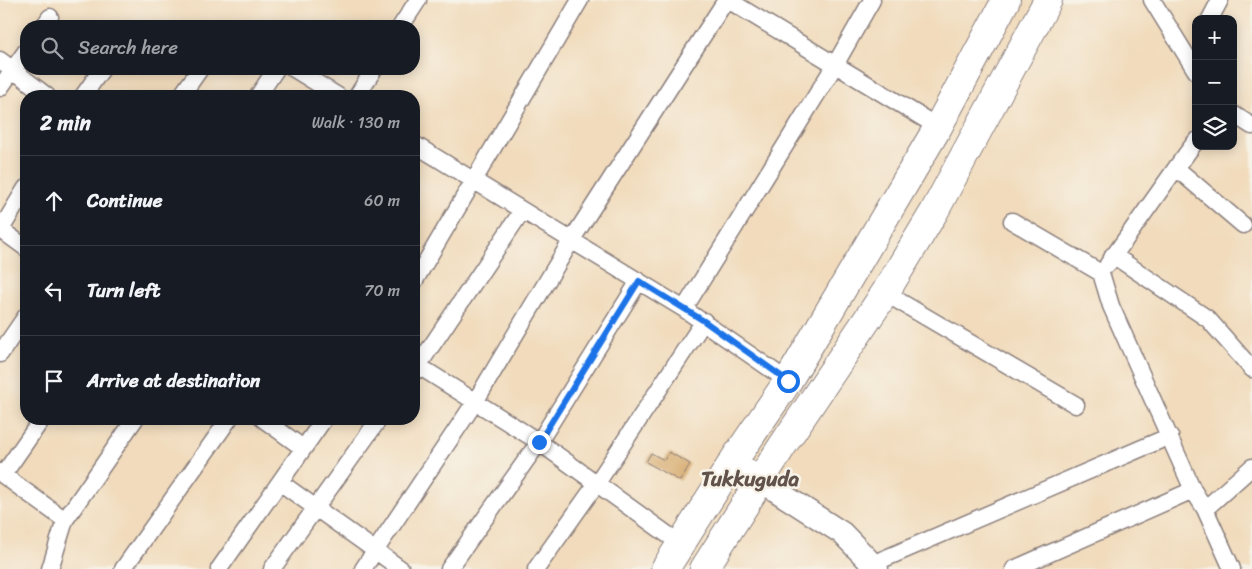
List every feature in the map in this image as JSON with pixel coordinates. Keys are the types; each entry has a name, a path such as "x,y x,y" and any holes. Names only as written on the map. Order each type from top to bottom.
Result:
{"highway":[{"path":"666,569 734,460 788,381 938,127 1006,0"},
{"path":"704,569 781,448 885,293 934,212 1048,0"}],"street":[{"path":"405,20 418,0"},
{"path":"420,272 580,0"},
{"path":"363,569 475,402 571,241 727,0 938,127"},
{"path":"684,309 835,65 872,0"},
{"path":"1152,0 1192,66"},
{"path":"1212,15 1220,0"},
{"path":"0,88 7,65 20,55"},
{"path":"7,65 39,90"},
{"path":"87,90 98,75"},
{"path":"185,90 196,75"},
{"path":"262,90 272,75"},
{"path":"304,75 328,90"},
{"path":"361,90 370,75"},
{"path":"1237,117 1252,126"},
{"path":"1101,273 1192,146"},
{"path":"420,148 704,321 788,381"},
{"path":"1176,168 1242,225"},
{"path":"20,198 0,230 20,244"},
{"path":"420,360 522,210"},
{"path":"1012,221 1101,273 1112,306 1193,490 1205,509 1232,569"},
{"path":"1113,255 1208,320 1252,369"},
{"path":"449,569 539,442 639,281"},
{"path":"885,293 1076,405"},
{"path":"536,569 597,483 704,321"},
{"path":"0,354 20,325"},
{"path":"420,370 539,442 682,545"},
{"path":"38,425 2,473 64,520"},
{"path":"50,569 64,520 131,425"},
{"path":"123,569 225,425"},
{"path":"271,425 303,448"},
{"path":"219,569 281,483 320,425"},
{"path":"272,569 314,507 375,425"},
{"path":"734,460 761,481 842,534 872,567 1170,436"},
{"path":"1205,509 1252,467"},
{"path":"281,483 401,569"},
{"path":"1014,569 1193,490"}],"building":[{"path":"669,452 690,464 680,481 646,462 651,453 664,460"}],"district":[{"name":"Tukkuguda","path":"750,479"}],"route":[{"path":"539,442 639,281 704,321 788,381"}]}
